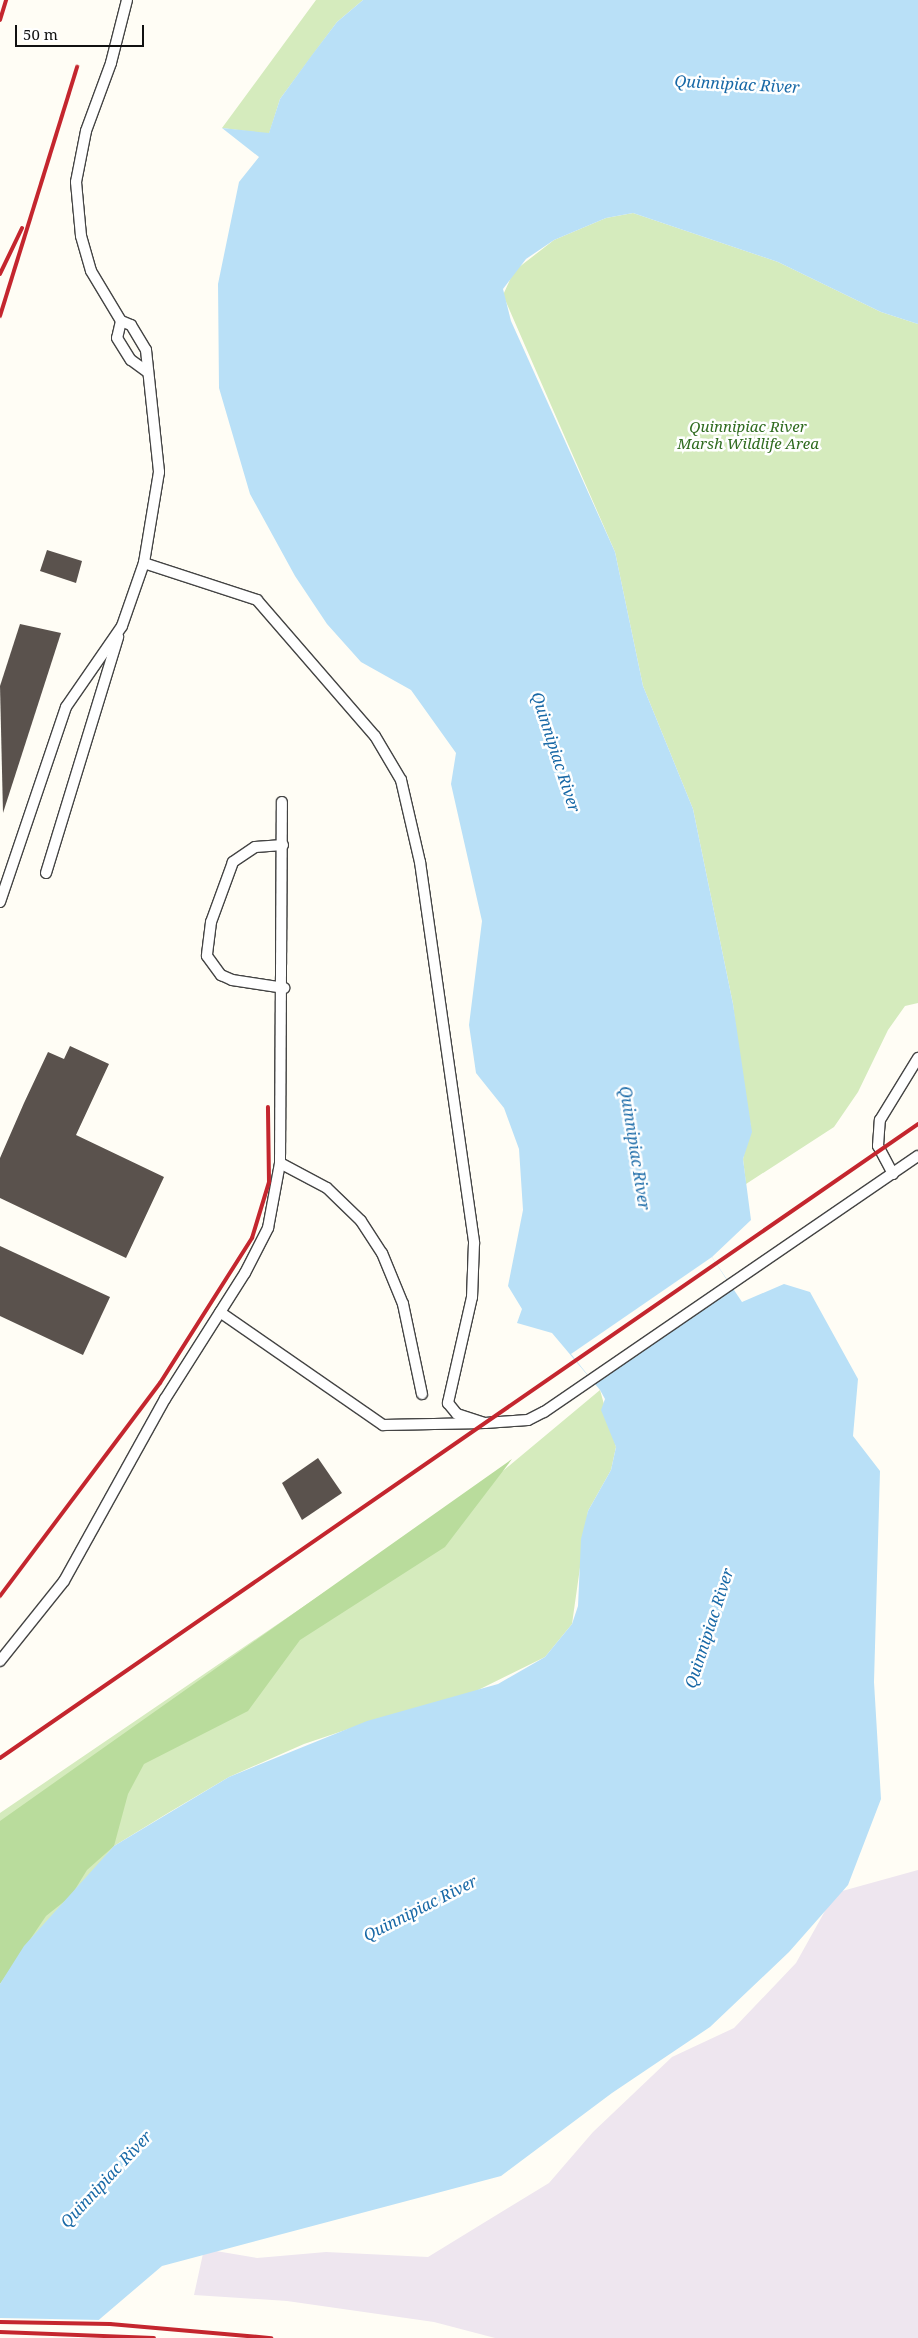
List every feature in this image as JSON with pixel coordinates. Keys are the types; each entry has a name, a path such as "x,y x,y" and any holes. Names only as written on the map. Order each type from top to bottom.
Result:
{"lane":[{"path":"127,0 76,173 87,259 120,321 117,338 131,360 146,371"},
{"path":"46,873 122,626 144,563 159,472 146,371 146,350 131,325 120,321"},
{"path":"144,563 257,600 375,736 401,780 420,862 474,1243 472,1297 448,1403 457,1414 485,1423"},
{"path":"0,902 66,707 122,626"},
{"path":"0,1661 64,1581 165,1399 220,1312 268,1228 280,1163 284,988 282,802"},
{"path":"282,845 255,847 233,862 211,922 207,956 221,975 232,980 284,988"},
{"path":"893,1174 878,1146 880,1120 918,1058"},
{"path":"220,1312 383,1425 485,1423 535,1418 918,1156"},
{"path":"280,1163 327,1188 361,1221 382,1253 401,1296 422,1394"}],"shaded area":[{"path":"918,1870 918,2338 495,2338 434,2322 287,2301 194,2295 204,2249 257,2258 326,2252 428,2257 549,2183 593,2132 672,2057 734,2028 796,1963 835,1893"}],"green space":[{"path":"316,0 363,0 337,22 280,99 269,134 222,128"},
{"name":"Quinnipiac River Marsh Wildlife Area","path":"633,213 778,262 881,312 918,324 918,1003 905,1006 888,1030 858,1092 834,1127 746,1184 743,1159 751,1126 744,1103 733,1004 693,809 643,686 615,552 503,295 514,271 554,240 606,218"},
{"path":"600,1390 616,1447 611,1470 588,1511 572,1624 545,1657 466,1696 387,1716 304,1744 229,1777 168,1813 114,1846 0,1984 0,1813 504,1470"},
{"path":"512,1459 445,1547 300,1640 248,1711 144,1764 128,1794 114,1846 87,1870 71,1896 46,1916 0,1984 0,1821"}],"water":[{"name":"Quinnipiac River","path":"363,0 918,0 918,324 881,312 778,262 633,213 606,218 554,240 526,259 503,289 511,321 615,552 643,686 693,809 733,1004 752,1132 743,1159 751,1220 712,1257 742,1302 784,1284 810,1292 858,1379 853,1436 880,1471 874,1682 881,1799 848,1885 789,1952 710,2027 612,2093 501,2176 162,2266 94,2324 0,2338 0,1984 24,1946 114,1846 229,1777 367,1721 498,1684 545,1657 572,1624 578,1606 581,1539 588,1511 611,1470 616,1447 601,1410 605,1399 600,1390 552,1333 517,1323 522,1309 508,1286 523,1210 519,1149 504,1108 476,1073 469,1025 482,921 451,784 456,753 411,690 361,662 327,624 295,576 250,494 219,388 218,284 239,182 259,157 222,128 269,133 280,99 337,22"}],"pier":[{"path":"712,1257 732,1288 595,1384 571,1354"},
{"path":"0,2318 102,2320 96,2325 95,2338 0,2338"}],"building":[{"path":"47,550 82,561 76,583 40,571"},
{"path":"20,624 61,633 3,813 0,686"},
{"path":"70,1046 109,1064 76,1135 164,1177 126,1258 0,1198 0,1158 24,1103 48,1052 64,1059"},
{"path":"0,1246 110,1297 83,1355 0,1316"},
{"path":"318,1458 342,1493 302,1520 282,1483"}],"railway":[{"path":"0,20 6,0"},
{"path":"0,316 77,67"},
{"path":"0,274 22,228"},
{"path":"0,1596 160,1383 252,1238 269,1182 268,1107"},
{"path":"0,1758 918,1124"},
{"path":"0,2322 110,2324 271,2338"},
{"path":"0,2332 154,2338"}]}
